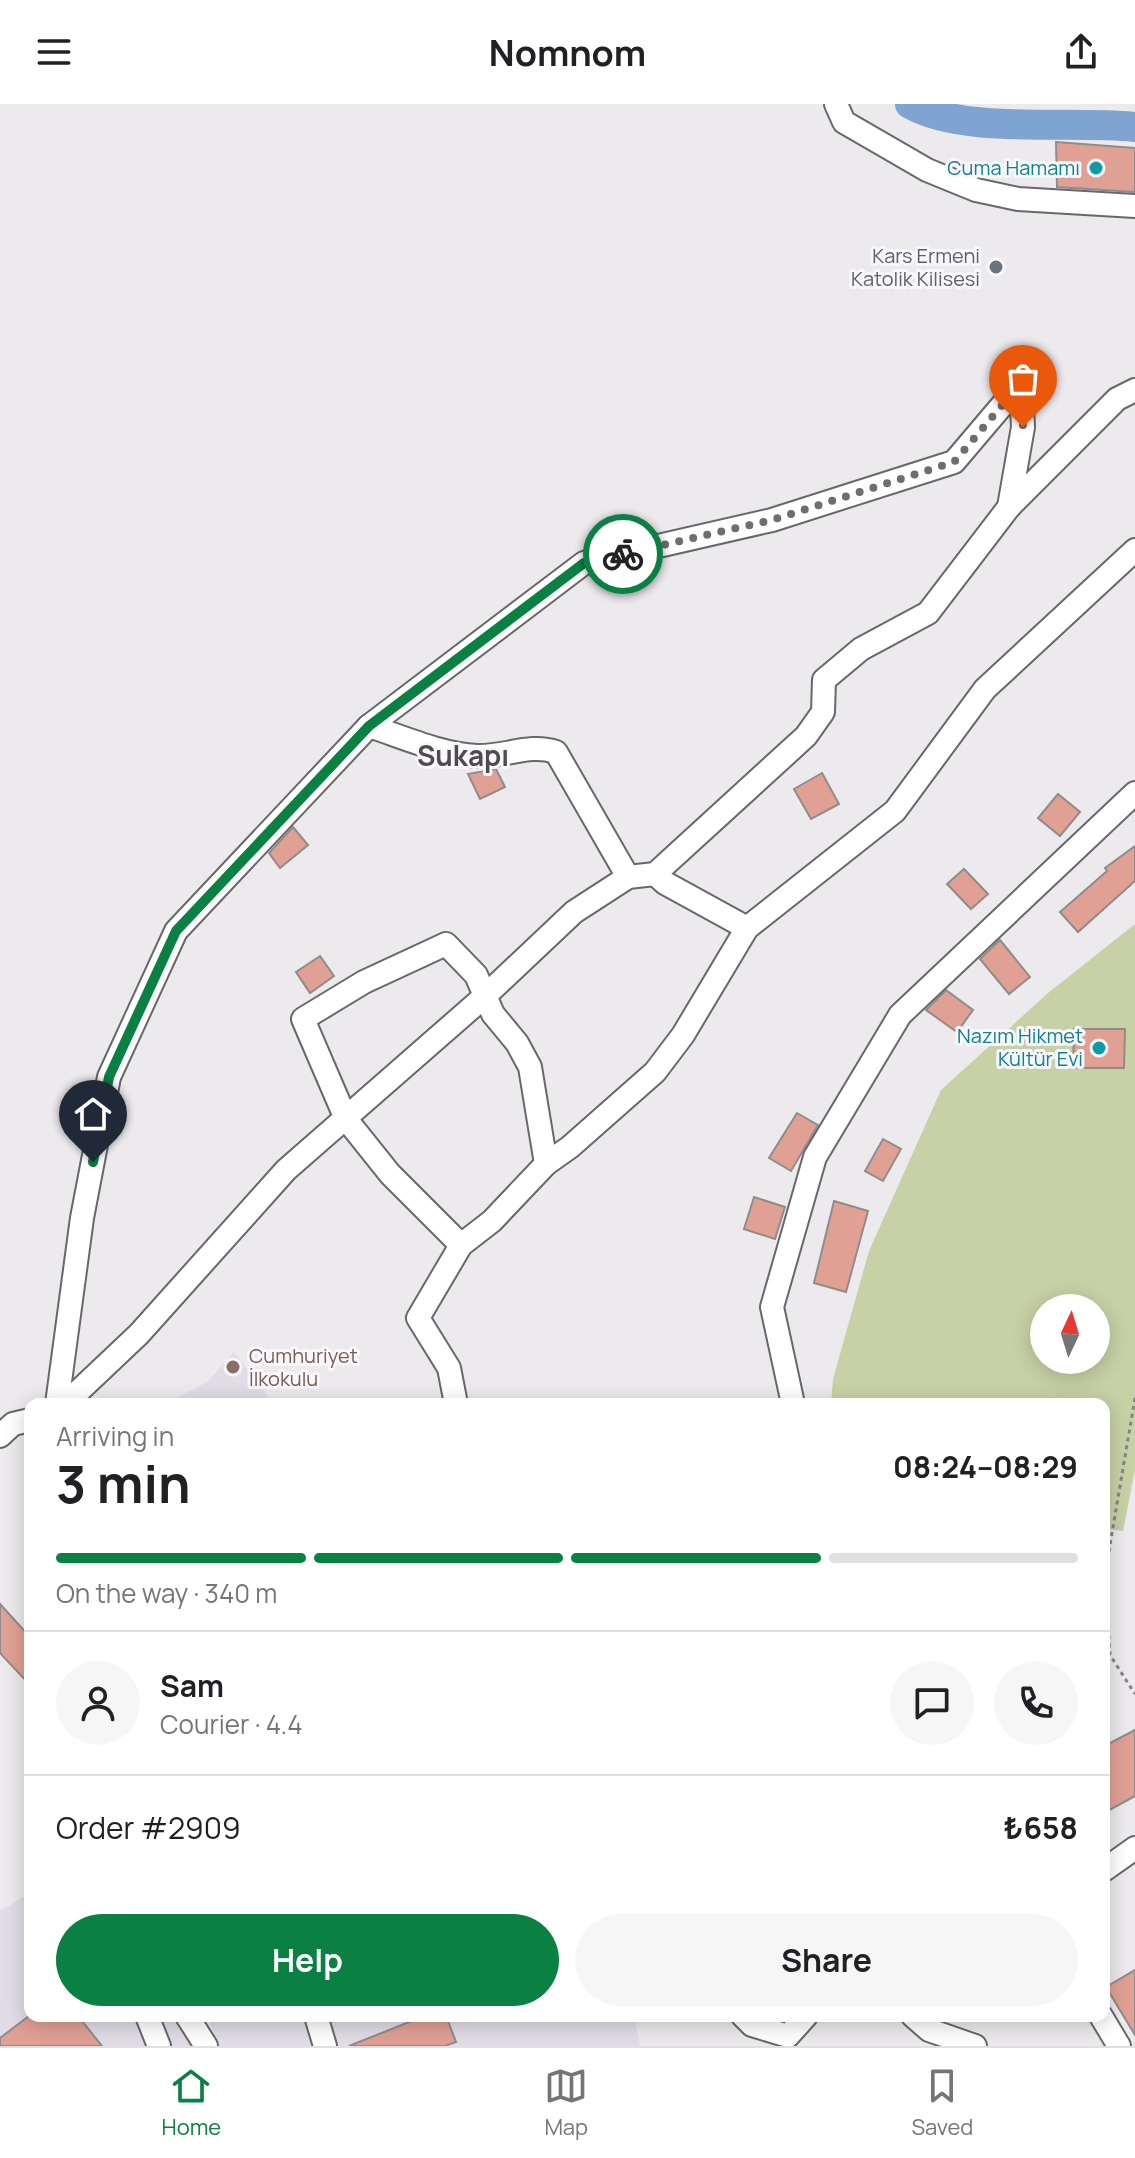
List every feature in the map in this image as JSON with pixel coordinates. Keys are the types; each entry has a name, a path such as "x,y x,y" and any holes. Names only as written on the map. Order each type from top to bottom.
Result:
{"street":[{"path":"836,104 844,122 927,170 976,190 1018,199 1135,206"},
{"path":"58,1398 82,1218 109,1077 176,931 369,726 584,563 772,520 954,462 1021,383 1023,427 1009,507"},
{"path":"71,1398 139,1334 286,1170 485,996 574,912 628,877 655,874 806,736 823,712 824,680 861,649 928,613 1009,507 1117,399 1135,390"},
{"path":"455,1398 449,1368 418,1318 461,1245 492,1221 546,1164 570,1147 655,1072 683,1035 747,928 895,811 985,689 1135,550"},
{"path":"369,726 454,754 481,756 541,747 556,752 628,877"},
{"path":"792,1398 772,1307 815,1157 900,1015 1135,793"},
{"path":"655,874 665,883 747,928"},
{"path":"461,1245 390,1174 346,1119 303,1019 364,982 446,944 476,975 493,1014 517,1043 530,1067 546,1164"},
{"path":"0,1436 13,1424 24,1421"},
{"path":"1110,1866 1135,1848"},
{"path":"149,2022 159,2046"},
{"path":"191,2022 206,2046"},
{"path":"318,2022 325,2046"},
{"path":"749,2022 790,2041 802,2022"},
{"path":"920,2022 929,2030 975,2046"},
{"path":"1105,2022 1119,2046"}],"path":[{"path":"1110,1545 1135,1398"},
{"path":"1110,1655 1135,1694"}],"shaded area":[{"name":"Cumhuriyet İlkokulu","path":"234,1352 269,1398 176,1398 207,1382"},
{"path":"24,1897 24,2022 185,2022 196,2046 0,2046 0,1911"},
{"path":"210,2022 635,2022 640,2046 218,2046"}],"green space":[{"path":"1135,924 1135,1470 1123,1531 1110,1530 1110,1398 831,1398 833,1379 869,1251 941,1090 1048,993"}],"building":[{"name":"Cuma Hamamı","path":"1056,142 1135,148 1135,192 1057,187"},
{"path":"496,769 505,787 480,799 468,774"},
{"path":"822,773 839,804 811,819 794,789"},
{"path":"1058,794 1080,812 1060,836 1038,818"},
{"path":"293,827 308,845 280,868 269,853"},
{"path":"1135,846 1135,881 1078,932 1060,912 1107,871 1105,868"},
{"path":"964,869 988,894 971,909 947,884"},
{"path":"1000,940 1030,977 1009,994 980,959"},
{"path":"320,956 334,976 310,993 296,972"},
{"path":"946,990 973,1010 957,1032 926,1010"},
{"name":"Nazım Hikmet Kültür Evi","path":"1074,1029 1125,1029 1124,1068 1073,1068"},
{"path":"797,1113 818,1125 791,1171 769,1158"},
{"path":"883,1139 901,1149 883,1181 865,1171"},
{"path":"754,1197 785,1207 775,1239 744,1229"},
{"path":"834,1201 868,1211 846,1292 814,1283"},
{"path":"0,1604 24,1630 24,1679 0,1653"},
{"path":"1135,1730 1135,1796 1110,1810 1110,1743"},
{"path":"1135,1970 1135,2035 1110,1994 1110,1985"},
{"path":"24,2020 83,2022 102,2046 0,2046 0,2038"},
{"path":"409,2022 448,2022 456,2042 445,2046 349,2046"}],"waterway":[{"path":"910,104 933,114 988,123 1135,127"}],"way so far":[{"path":"623,554 772,520 954,462 1021,383 1023,427"}],"place":[{"name":"Cuma Hamamı","path":"1096,168"},
{"name":"Kars Ermeni Katolik Kilisesi","path":"996,267"},
{"name":"Nazım Hikmet Kültür Evi","path":"1099,1048"},
{"name":"Cumhuriyet İlkokulu","path":"233,1367"}],"district":[{"name":"Sukapı","path":"463,756"}],"route":[{"path":"93,1162 109,1077 176,931 369,726 584,563 623,554"}]}
